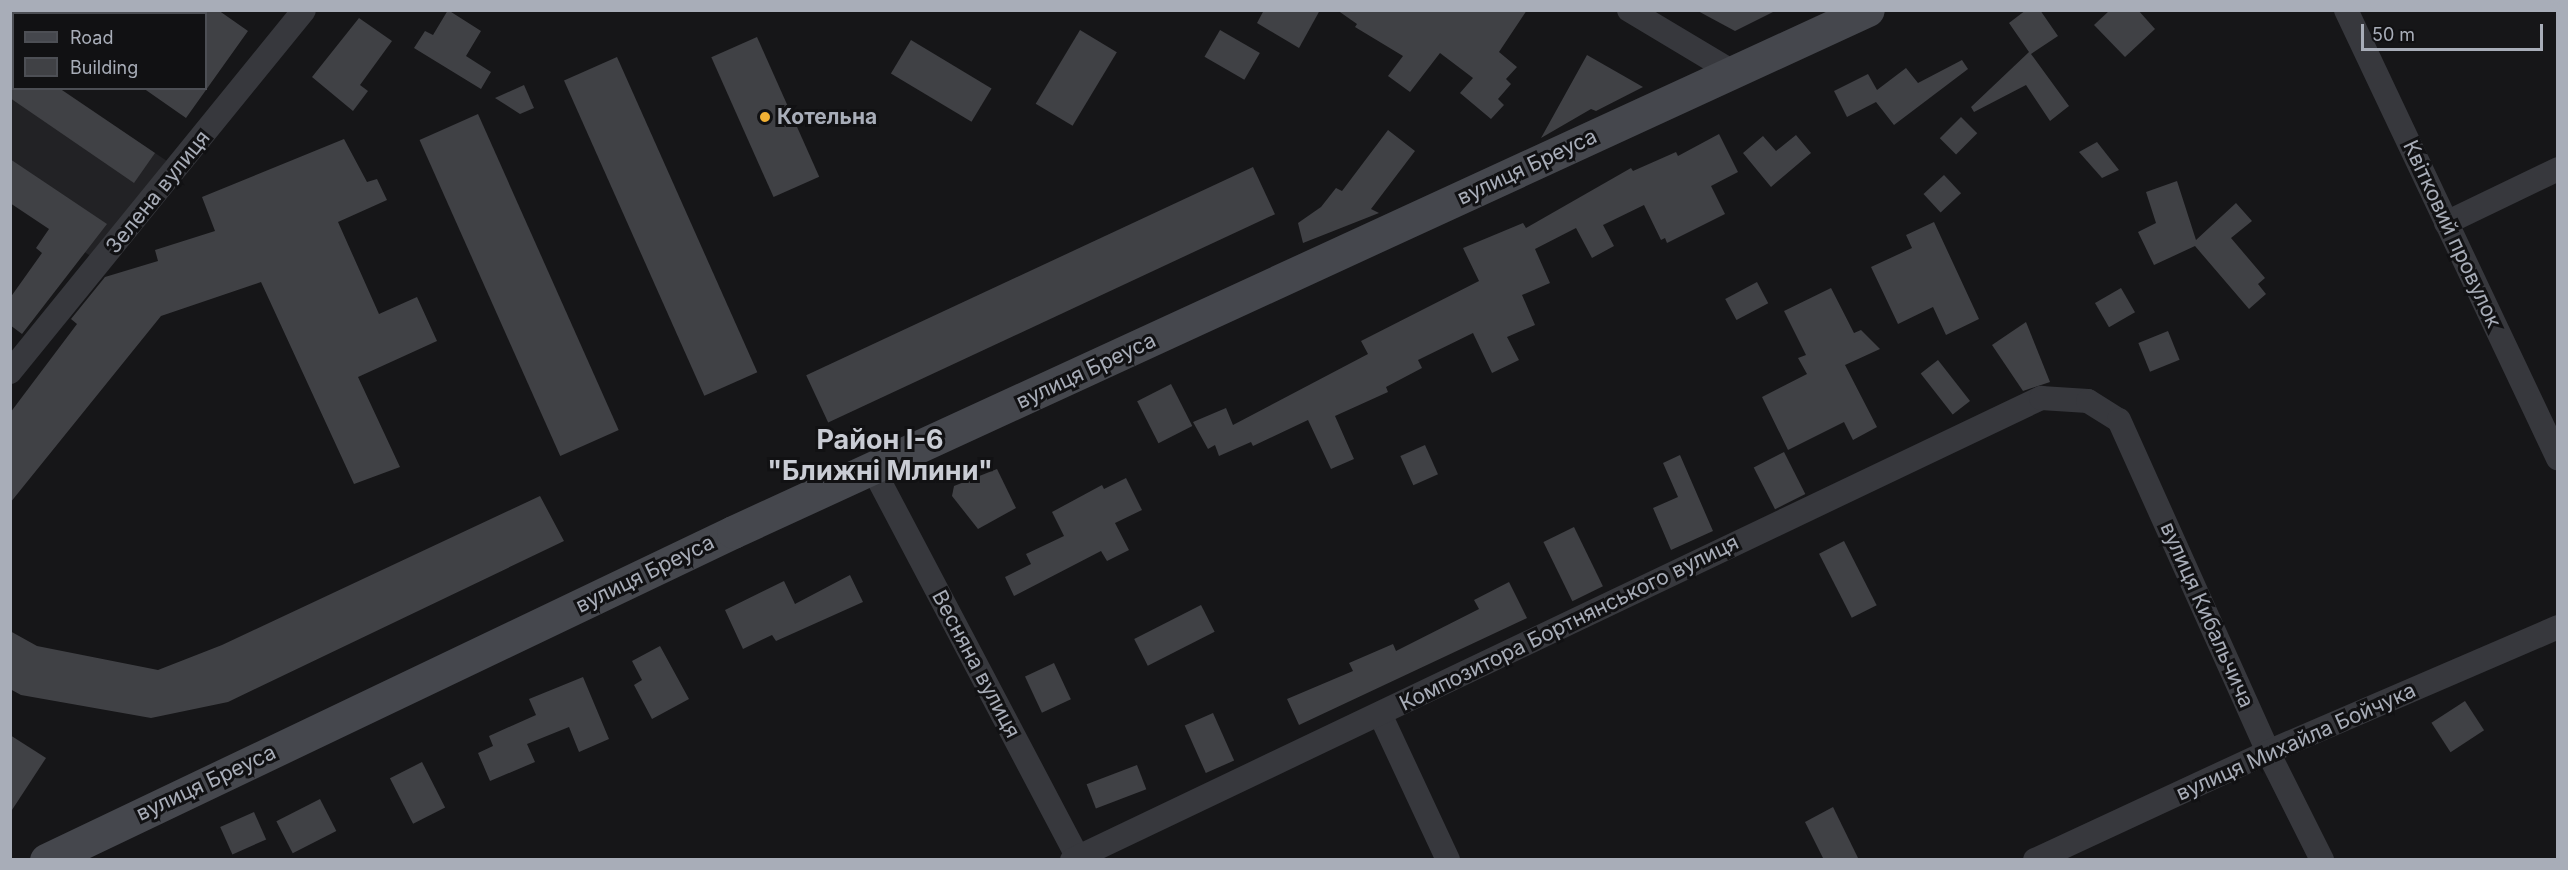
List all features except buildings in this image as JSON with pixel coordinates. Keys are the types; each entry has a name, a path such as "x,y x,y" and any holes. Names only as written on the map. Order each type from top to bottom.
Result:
{"street":[{"name":"Зелена вулиця","path":"10,372 304,10"},
{"path":"1629,10 1731,71"},
{"name":"вулиця Бреуса","path":"46,860 734,532 873,470 1731,71 1868,10"},
{"name":"Квітковий провулок","path":"2346,10 2558,458"},
{"path":"2446,223 2558,169"},
{"name":"Композитора Бортнянського вулиця","path":"1076,858 2012,410 2041,398 2068,398"},
{"name":"вулиця Кибальчича","path":"2068,398 2088,401 2119,420 2268,752 2322,860"},
{"name":"Весняна вулиця","path":"873,470 1076,858"},
{"name":"вулиця Михайла Бойчука","path":"2036,860 2268,752 2558,627"},
{"path":"1380,714 1448,860"}],"shaded area":[{"path":"10,56 12,90 60,90 170,163 95,259 11,203"}],"place":[{"name":"Котельна","path":"765,117"}],"district":[{"name":"Район І-6 \"Ближні Млини\"","path":"880,454"}]}
